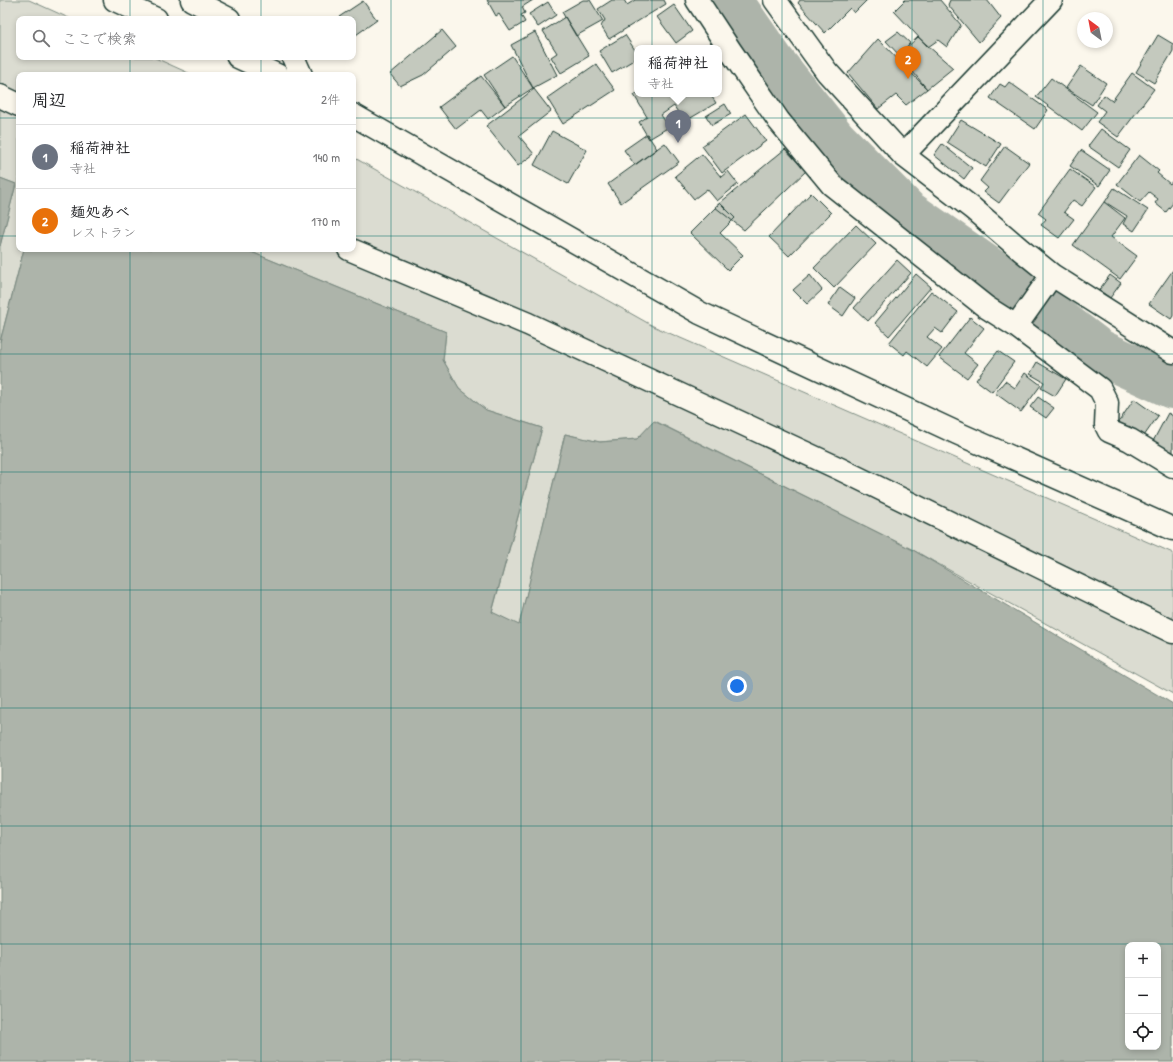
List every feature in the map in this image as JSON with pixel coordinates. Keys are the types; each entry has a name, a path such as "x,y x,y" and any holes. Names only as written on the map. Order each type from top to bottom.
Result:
{"street":[{"path":"115,0 150,16"},
{"path":"192,0 223,16"},
{"path":"697,0 779,121 832,185 980,302 1016,326 1100,389 1106,403 1106,425 1109,431 1130,440 1173,466"},
{"path":"776,0 827,72 903,155 972,208 1052,275 1173,352"},
{"path":"903,155 1051,0"},
{"path":"244,60 270,72"},
{"path":"294,60 300,72"},
{"path":"0,96 16,104"},
{"path":"356,117 700,313 958,433 1173,529"},
{"path":"356,252 528,324 833,465 1173,632"},
{"path":"1016,326 1052,275"}],"shaded area":[{"path":"0,0 29,0 64,16 16,16 16,60 160,60 186,72 16,72 16,184 0,178"},
{"path":"356,159 653,326 1173,553 1173,694 913,550 655,421 637,439 599,442 565,434 519,626 492,613 542,428 486,410 459,388 443,360 446,332 251,252 356,252"},
{"path":"0,178 16,184 0,246"},
{"path":"16,184 16,252 23,252 0,342 0,246"},
{"path":"23,252 251,252 446,332 443,360 459,388 486,410 542,428 492,612 519,625 565,434 600,442 637,439 654,421 913,550 1173,704 1173,1062 0,1062 0,342"}],"building":[{"path":"487,0 533,0 522,7 525,13 521,15 525,22 510,31 499,14 496,16"},
{"path":"583,0 590,0 603,21 576,36 562,12"},
{"path":"612,0 624,0 627,5 635,0 664,0 666,4 609,39 601,26 605,20 598,9"},
{"path":"800,0 867,0 854,13 850,8 825,33 798,3"},
{"path":"905,0 940,0 961,25 947,47 938,40 928,47 894,11"},
{"path":"950,0 987,0 1001,18 979,42 948,5"},
{"path":"363,1 377,20 356,35 356,16 340,16"},
{"path":"548,2 556,15 538,27 529,14"},
{"path":"674,5 692,31 676,43 657,17"},
{"path":"565,17 589,56 561,73 551,57 557,53 543,31"},
{"path":"442,30 456,47 423,75 400,86 390,74"},
{"path":"535,32 557,75 533,88 511,45"},
{"path":"898,32 910,43 899,55 886,41"},
{"path":"625,35 634,48 634,60 612,73 599,51"},
{"path":"1158,35 1173,44 1173,51 1154,83 1136,72"},
{"path":"918,37 953,68 927,89 899,55"},
{"path":"878,39 927,89 906,105 896,95 878,109 848,73"},
{"path":"512,56 533,88 505,106 484,75"},
{"path":"596,64 615,90 563,124 547,98"},
{"path":"1081,66 1106,83 1092,105 1066,88"},
{"path":"1132,73 1154,89 1118,137 1097,122 1105,111 1097,105 1104,95 1112,101"},
{"path":"481,76 505,106 488,119 481,110 456,129 439,107"},
{"path":"1051,78 1097,112 1082,131 1036,97"},
{"path":"1009,82 1048,110 1035,129 990,98 1000,84 1005,87"},
{"path":"534,89 551,111 519,136 534,154 518,166 486,126"},
{"path":"635,97 712,97 716,103 684,122 674,106 661,115 669,127 649,139 639,122 647,117"},
{"path":"725,104 731,114 712,125 706,116"},
{"path":"746,114 766,141 722,173 702,146"},
{"path":"961,120 1001,144 986,167 947,142"},
{"path":"1101,129 1130,150 1118,167 1088,146"},
{"path":"552,131 587,150 568,184 534,165"},
{"path":"647,134 657,149 635,165 624,150"},
{"path":"665,143 679,162 621,203 608,184"},
{"path":"942,144 972,168 964,179 934,155"},
{"path":"1005,146 1029,163 999,203 984,192 988,188 980,181"},
{"path":"785,149 806,171 744,230 715,207"},
{"path":"1081,150 1110,170 1099,186 1070,166"},
{"path":"702,154 721,177 728,171 738,184 717,201 707,189 694,199 675,176"},
{"path":"1139,155 1159,171 1157,173 1170,184 1173,180 1173,203 1166,212 1155,203 1158,199 1149,192 1140,202 1117,184"},
{"path":"1070,169 1096,187 1082,206 1073,200 1064,212 1074,219 1059,238 1041,225 1046,219 1038,213"},
{"path":"1114,188 1148,210 1134,231 1123,224 1127,216 1105,202"},
{"path":"811,193 831,213 789,256 769,237"},
{"path":"1104,202 1125,218 1111,237 1137,256 1120,279 1073,245"},
{"path":"720,203 735,218 720,233 743,255 728,270 690,233"},
{"path":"856,225 876,244 834,288 814,268"},
{"path":"897,260 911,273 868,321 854,308"},
{"path":"1173,270 1173,316 1171,319 1149,304"},
{"path":"916,274 931,287 889,336 875,323"},
{"path":"810,275 822,290 807,304 793,290"},
{"path":"1110,275 1121,283 1110,298 1099,290"},
{"path":"840,287 855,298 843,316 828,305"},
{"path":"931,291 958,312 942,333 935,328 927,337 942,349 927,367 907,351 904,355 889,343"},
{"path":"970,317 984,328 964,353 978,364 967,378 939,357"},
{"path":"998,351 1014,362 992,392 976,380"},
{"path":"1037,362 1066,379 1055,396 1041,388 1044,382 1030,374"},
{"path":"1025,373 1041,385 1021,412 995,393 1005,381 1015,388"},
{"path":"1038,397 1054,408 1046,418 1030,407"},
{"path":"1134,399 1158,416 1144,436 1129,426 1127,429 1118,423"},
{"path":"1168,413 1173,416 1173,459 1150,447"}],"waterway":[{"path":"729,0 772,62 834,140 906,212 1022,293 1099,352 1173,386"}],"place":[{"name":"麺処あべ","path":"908,79"},
{"name":"稲荷神社","path":"678,143"}]}
